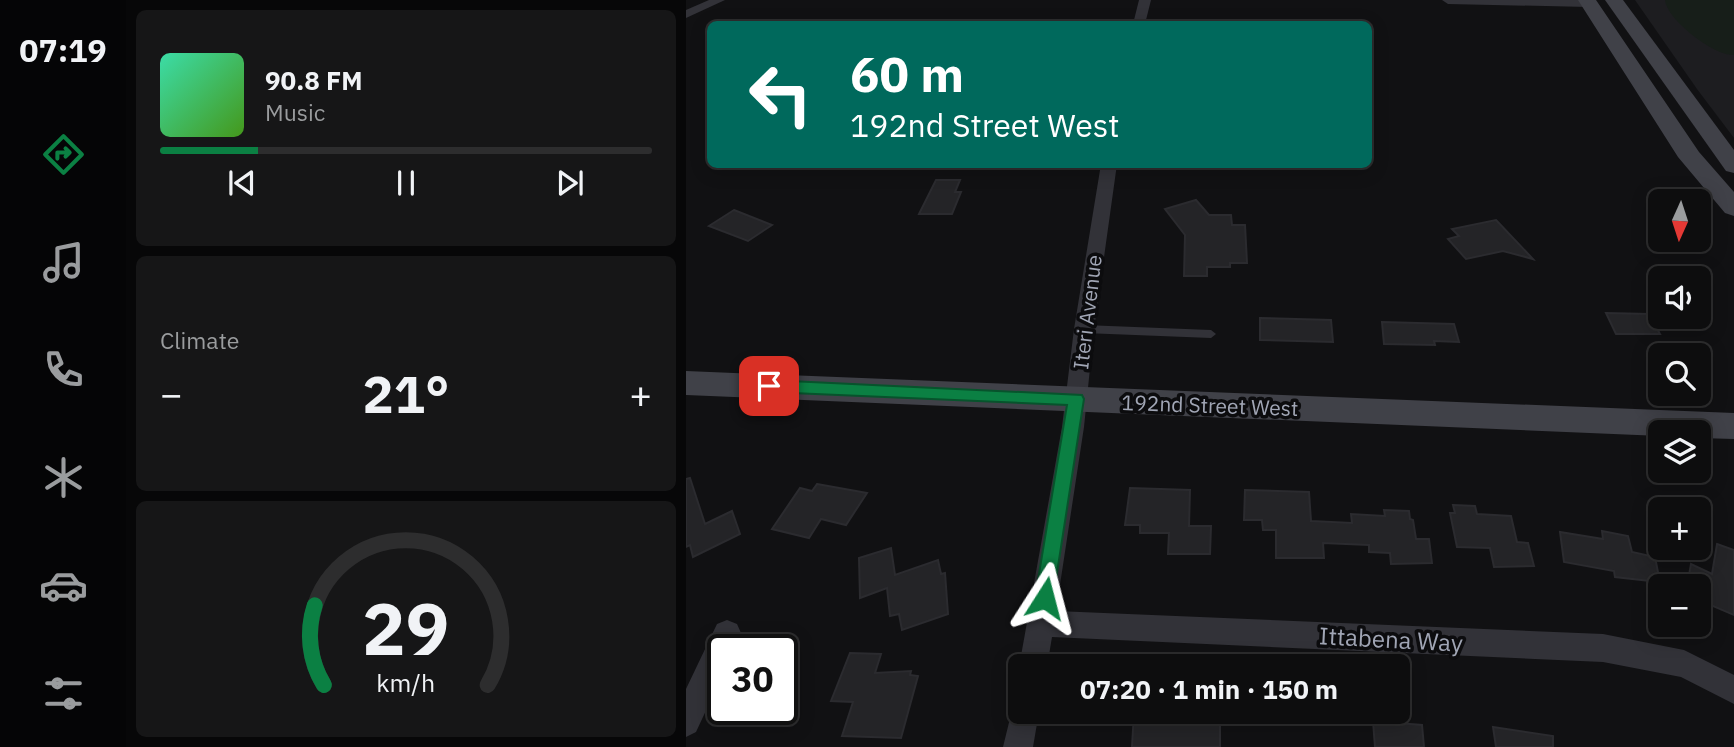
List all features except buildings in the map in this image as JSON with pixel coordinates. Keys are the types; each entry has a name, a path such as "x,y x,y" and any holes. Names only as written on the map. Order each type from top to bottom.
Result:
{"main road":[{"path":"1614,0 1734,166"},
{"path":"1588,1 1690,157 1734,208"},
{"name":"192nd Street West","path":"686,383 1734,426"}],"street":[{"path":"686,14 719,0"},
{"path":"1140,21 1145,0"},
{"path":"1448,0 1588,1"},
{"name":"Iteri Avenue","path":"1035,654 1109,168"},
{"name":"Ittabena Way","path":"1041,623 1603,648 1684,664 1734,690"},
{"path":"686,722 707,677"},
{"path":"1018,747 1022,724"}],"lane":[{"path":"1084,329 1211,334"}],"shaded area":[{"path":"1635,0 1734,0 1734,138 1697,89"},
{"path":"1665,0 1734,0 1734,55 1715,50 1693,35 1674,17"}],"route":[{"path":"769,386 1076,399 1045,598"}]}
